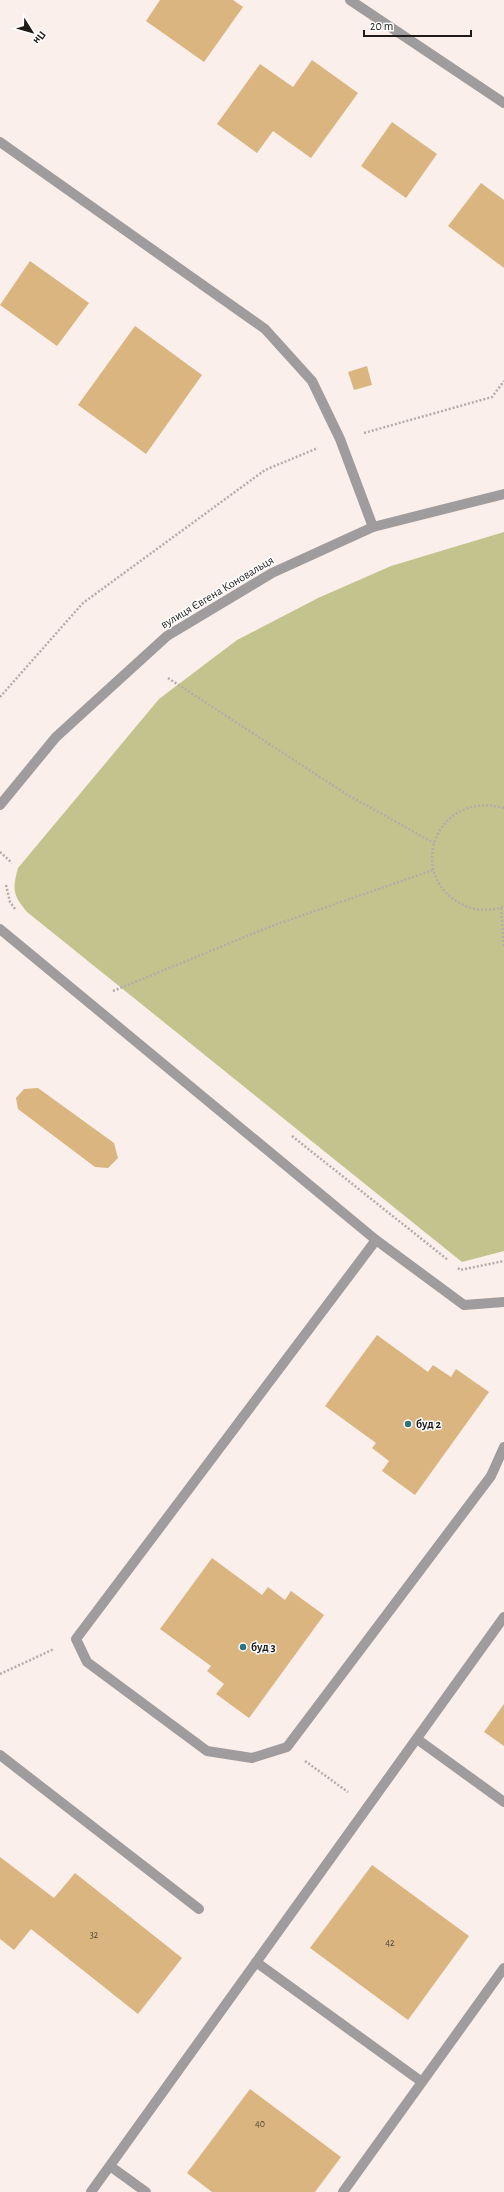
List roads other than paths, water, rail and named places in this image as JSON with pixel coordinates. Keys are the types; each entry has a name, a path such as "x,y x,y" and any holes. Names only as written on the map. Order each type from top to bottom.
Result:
{"street":[{"path":"350,0 504,103"},
{"path":"0,142 265,329 312,381 340,439 373,527"},
{"name":"вулиця Євгена Коновальця","path":"0,805 56,737 167,636 272,573 373,527 504,494"},
{"path":"0,929 376,1240 464,1305 504,1302"},
{"path":"376,1240 76,1639 87,1662 207,1751 252,1758 287,1747 491,1476 504,1447"},
{"path":"91,2192 504,1617"},
{"path":"417,1739 504,1802"},
{"path":"0,1755 199,1909"},
{"path":"256,1962 422,2082"},
{"path":"343,2192 504,1968"},
{"path":"110,2166 146,2192"}],"place":[{"name":"буд 2","path":"408,1424"},
{"name":"буд 3","path":"243,1647"}]}
